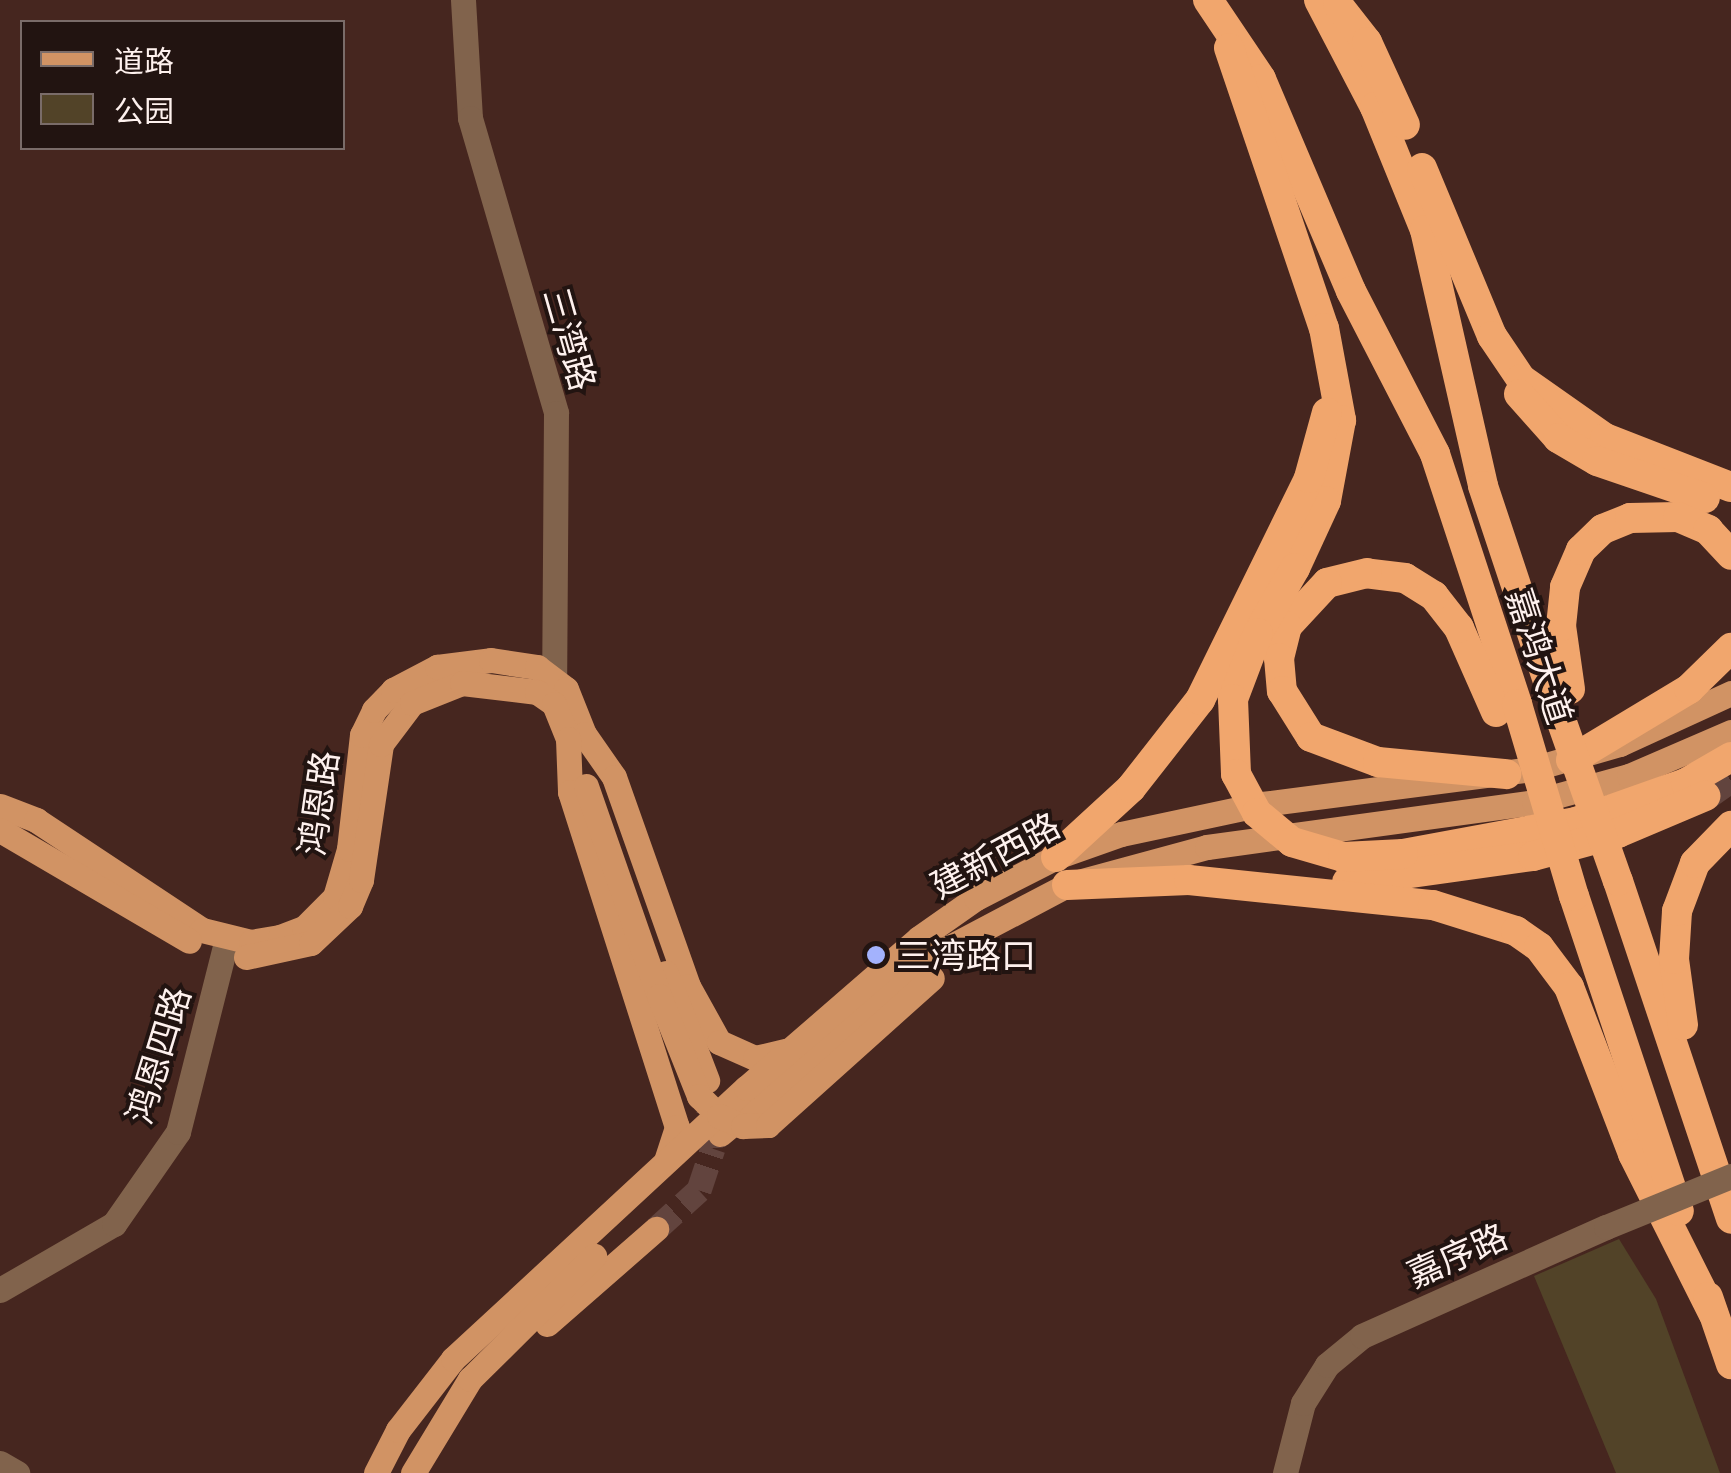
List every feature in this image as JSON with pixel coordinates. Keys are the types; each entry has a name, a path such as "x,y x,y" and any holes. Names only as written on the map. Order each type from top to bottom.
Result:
{"highway":[{"name":"嘉鸿大道","path":"1319,0 1375,107 1424,230 1483,486 1561,692 1618,882 1731,1219"},
{"path":"1334,0 1367,42 1520,397 1558,438 1607,465 1731,508"},
{"name":"嘉鸿大道","path":"1214,8 1261,79 1352,292 1435,454 1506,708 1550,819 1731,1364"},
{"path":"1214,8 1334,369 1339,456 1295,568 1258,633 1232,699 1236,774 1258,813 1292,842 1342,857 1403,854 1576,822 1652,796 1731,757"},
{"path":"1492,336 1521,379 1565,414 1630,449 1731,487"},
{"path":"1056,856 1131,788 1200,700 1309,478 1324,433 1334,369"},
{"path":"1561,692 1565,587 1582,550 1603,529 1630,518 1678,517 1708,530 1731,554"},
{"path":"1506,708 1459,628 1434,596 1405,578 1367,574 1327,584 1288,626 1280,658 1282,691 1311,737 1378,762 1506,774"},
{"path":"1571,760 1689,689 1731,648"},
{"path":"1067,886 1189,880 1365,882 1490,865 1618,833 1705,796"},
{"path":"1706,1141 1676,989 1674,933 1695,864 1731,826"},
{"path":"1189,880 1464,910 1539,947 1581,1010 1633,1154 1713,1313"}],"main road":[{"name":"鸿恩路","path":"0,806 36,820 226,947 251,942 304,928 335,897 349,849 362,735 393,690 464,661 517,663 554,675"},
{"path":"554,675 707,1080"},
{"name":"鸿恩路","path":"0,830 198,946 282,954 311,943 350,906 362,880 381,744 412,703 437,689 493,682 537,692 554,704"},
{"name":"建新西路","path":"376,1473 398,1430 454,1360 665,1164 918,938 976,898 1056,856 1215,812 1506,774 1571,760 1664,726 1731,694"},
{"path":"554,704 576,737 614,777 688,986 719,1042 755,1058 792,1050"},
{"name":"建新西路","path":"414,1473 470,1379 699,1152 912,973 1012,911 1067,886 1207,846 1534,802 1629,776 1731,732"},
{"path":"576,737 586,786 699,1096 719,1116 743,1126 768,1125 1012,911"},
{"path":"576,737 570,792 677,1126 665,1164"},
{"path":"470,1379 528,1340 656,1229"}],"street":[{"name":"三湾路","path":"463,0 470,118 556,413 554,704"},
{"name":"鸿恩四路","path":"0,1290 114,1224 178,1132 226,947"},
{"name":"嘉序路","path":"1284,1473 1303,1403 1327,1365 1362,1336 1731,1176"},
{"path":"0,1463 18,1473"}],"green space":[{"path":"1619,1239 1656,1299 1720,1473 1616,1473 1534,1276"}],"tunnel":[{"path":"1705,796 1731,778"},
{"path":"656,1229 699,1190 713,1148 709,1110"}],"place":[{"name":"三湾路口","path":"876,955"}]}
